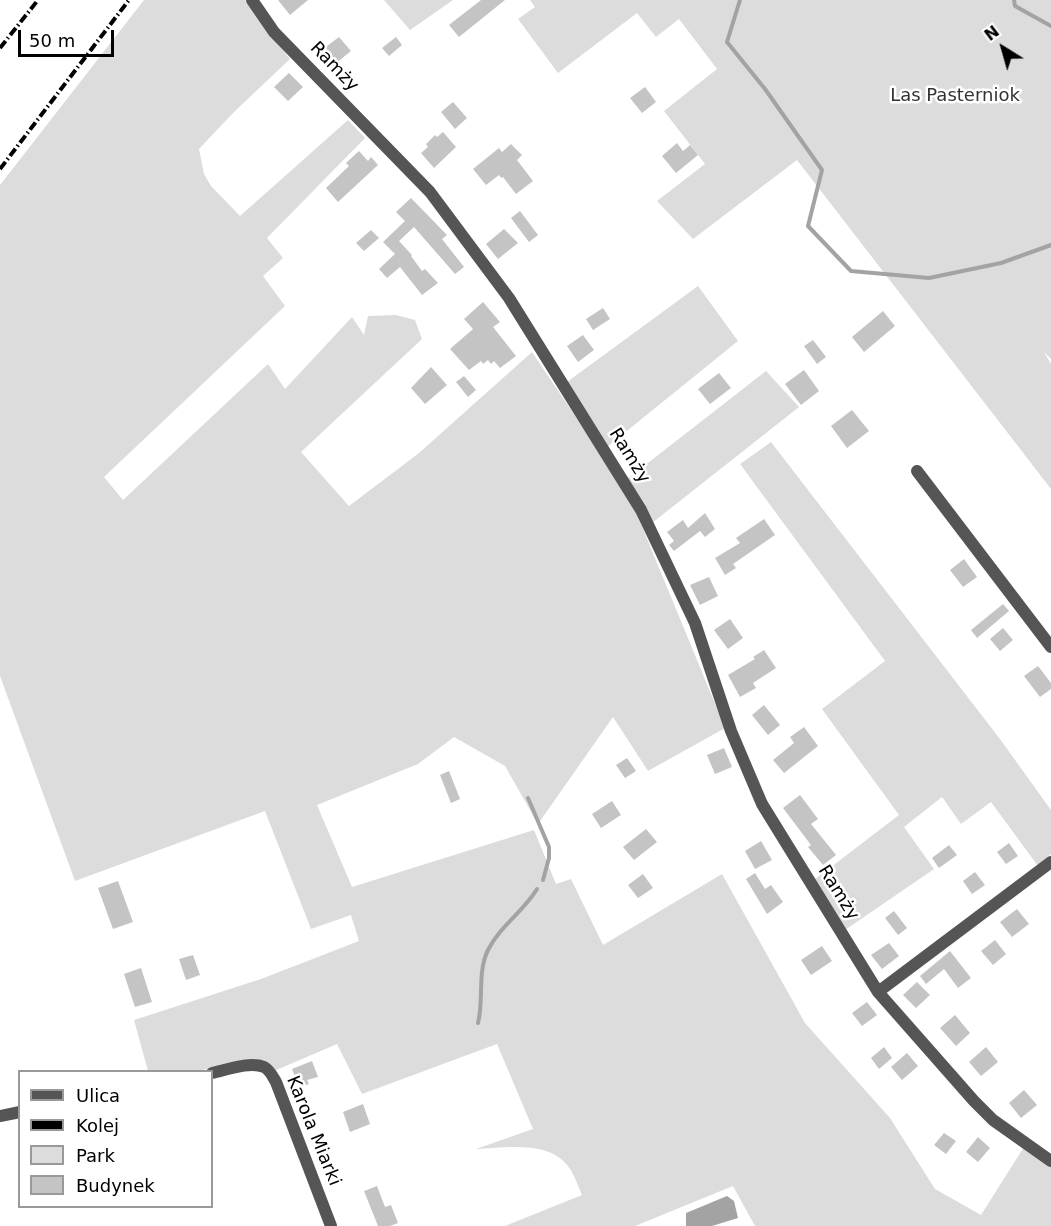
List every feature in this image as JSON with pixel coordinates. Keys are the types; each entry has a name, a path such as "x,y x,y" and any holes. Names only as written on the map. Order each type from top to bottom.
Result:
{"street":[{"name":"Ramży","path":"252,0 274,32 430,192 514,307 641,510 695,623 731,731 762,804 878,992 993,1120 1051,1161"},
{"path":"917,471 1051,647"},
{"path":"878,992 1051,862"},
{"name":"Karola Miarki","path":"213,1073 251,1066 263,1067 270,1072 276,1082 331,1226"},
{"path":"0,1116 18,1112"}],"green space":[{"path":"144,0 245,0 290,59 199,149 204,174 211,186 240,216 348,120 365,138 267,238 283,258 263,276 285,306 104,477 123,500 268,364 285,389 352,317 364,335 368,316 396,315 415,320 422,339 301,452 349,506 419,453 532,352 596,447 636,512 725,728 648,771 613,717 538,824 505,766 454,737 418,764 317,805 352,887 534,830 556,884 571,879 603,945 722,874 805,1023 890,1118 935,1189 981,1215 1024,1147 1051,1167 1051,1226 755,1226 733,1186 635,1226 505,1226 582,1195 567,1165 548,1152 524,1147 476,1149 533,1129 497,1044 362,1094 337,1044 274,1071 234,1065 202,1070 148,1070 134,1020 261,979 359,941 351,915 311,929 265,811 75,881 0,676 0,185"},
{"path":"384,0 453,0 410,30"},
{"name":"Las Pasterniok","path":"530,0 1051,0 1051,359 1044,352 1051,364 1051,489 797,160 693,239 657,201 705,164 664,111 717,69 679,19 656,37 637,13 558,73 518,19 535,7"},
{"path":"698,286 738,341 607,447 567,382"},
{"path":"766,371 799,407 652,523 626,480"},
{"path":"771,442 1000,739 1051,810 1051,854 1038,866 991,802 961,824 942,797 904,827 934,869 845,930 814,880 899,815 822,709 885,661 740,464"}],"shaded area":[{"path":"727,1196 734,1201 738,1218 712,1226 686,1226 686,1213"}],"building":[{"path":"278,0 308,0 290,15"},
{"path":"481,0 505,0 459,37 449,25"},
{"path":"339,37 351,51 335,64 323,49"},
{"path":"396,37 402,45 389,56 382,48"},
{"path":"289,73 303,87 288,101 274,87"},
{"path":"645,87 656,102 642,113 630,98"},
{"path":"453,102 467,118 455,129 441,112"},
{"path":"443,132 456,147 434,168 421,153 428,147 426,144 435,135 437,137"},
{"path":"677,143 683,151 690,145 698,155 676,173 662,156"},
{"path":"511,144 522,155 517,160 533,181 516,194 503,177 499,175 486,185 473,169 499,148 502,152"},
{"path":"359,151 368,161 371,157 378,165 338,202 326,188 349,166 346,163"},
{"path":"411,198 447,235 442,239 464,267 455,274 414,227 399,241 422,271 425,269 438,283 422,295 400,267 387,278 379,269 395,254 383,242 405,221 396,212"},
{"path":"520,211 538,235 529,242 511,218"},
{"path":"504,229 518,243 498,259 486,244"},
{"path":"371,230 379,238 364,251 356,243"},
{"path":"483,302 500,322 493,327 516,356 500,368 494,361 491,364 488,360 483,364 481,361 469,370 450,349 473,329 464,319"},
{"path":"603,308 610,319 593,330 586,319"},
{"path":"883,311 895,326 864,352 852,337"},
{"path":"583,335 594,350 578,362 567,346"},
{"path":"813,340 826,357 817,364 804,346"},
{"path":"431,367 447,385 425,404 411,388"},
{"path":"804,370 819,391 801,405 785,384"},
{"path":"719,373 731,388 710,404 698,389"},
{"path":"464,376 476,390 468,397 456,382"},
{"path":"852,410 869,431 847,448 831,426"},
{"path":"705,513 715,529 705,537 700,531 674,551 669,545 674,541 667,532 683,520 688,528"},
{"path":"764,519 775,535 733,564 736,568 725,575 715,558 740,543 736,538"},
{"path":"964,559 977,577 963,587 950,570"},
{"path":"709,577 718,596 700,605 690,585"},
{"path":"1003,604 1009,611 977,638 971,630"},
{"path":"730,619 743,638 728,649 714,630"},
{"path":"1003,628 1013,640 1000,651 990,639"},
{"path":"764,650 776,668 753,683 756,688 740,697 728,675 755,659 753,657"},
{"path":"1038,666 1051,683 1051,689 1040,697 1024,676"},
{"path":"764,705 780,725 768,735 752,715"},
{"path":"804,727 818,746 784,773 773,760 794,743 790,737"},
{"path":"724,748 732,767 715,774 707,755"},
{"path":"627,758 636,771 625,778 616,765"},
{"path":"449,771 460,799 451,803 440,775"},
{"path":"800,795 818,819 811,824 836,855 823,865 808,847 811,845 783,808"},
{"path":"612,801 621,815 601,828 592,814"},
{"path":"646,829 657,842 634,860 623,847"},
{"path":"761,841 772,860 755,869 745,851"},
{"path":"1009,843 1018,856 1006,864 997,852"},
{"path":"949,845 957,855 939,868 932,858"},
{"path":"975,872 985,885 972,894 963,881"},
{"path":"755,873 765,889 771,885 783,902 767,914 746,879"},
{"path":"643,874 653,888 638,898 628,885"},
{"path":"118,881 133,922 113,929 98,888"},
{"path":"1017,909 1029,924 1012,937 1000,922"},
{"path":"894,911 907,928 898,935 885,918"},
{"path":"995,940 1006,954 993,965 981,951"},
{"path":"889,943 899,956 882,969 871,955"},
{"path":"822,946 832,961 811,975 801,960"},
{"path":"950,951 971,978 958,988 944,969 926,984 920,976"},
{"path":"193,955 200,975 186,980 179,959"},
{"path":"141,968 152,1002 135,1007 124,974"},
{"path":"917,982 930,995 916,1008 903,995"},
{"path":"867,1002 877,1015 862,1026 852,1013"},
{"path":"955,1015 970,1033 956,1046 940,1028"},
{"path":"884,1047 892,1058 879,1069 871,1058"},
{"path":"986,1047 998,1062 981,1076 969,1062"},
{"path":"907,1053 918,1066 902,1080 891,1067"},
{"path":"312,1061 318,1077 307,1080 309,1084 299,1087 292,1069"},
{"path":"1024,1090 1037,1105 1021,1118 1009,1103"},
{"path":"363,1104 370,1124 350,1132 343,1112"},
{"path":"944,1133 956,1141 946,1154 934,1145"},
{"path":"978,1137 990,1148 978,1162 966,1152"},
{"path":"377,1186 385,1207 391,1205 398,1223 378,1226 364,1191"}],"waterway":[{"path":"740,0 727,42 765,89 822,170 808,226 851,271 929,278 1001,263 1051,245"},
{"path":"1014,0 1015,6 1051,26"},
{"path":"528,798 549,847 549,858 543,880"},
{"path":"478,1023 483,967 488,950 499,933 537,889"}],"railway":[{"path":"0,48 38,0"},
{"path":"0,169 129,0"}]}
